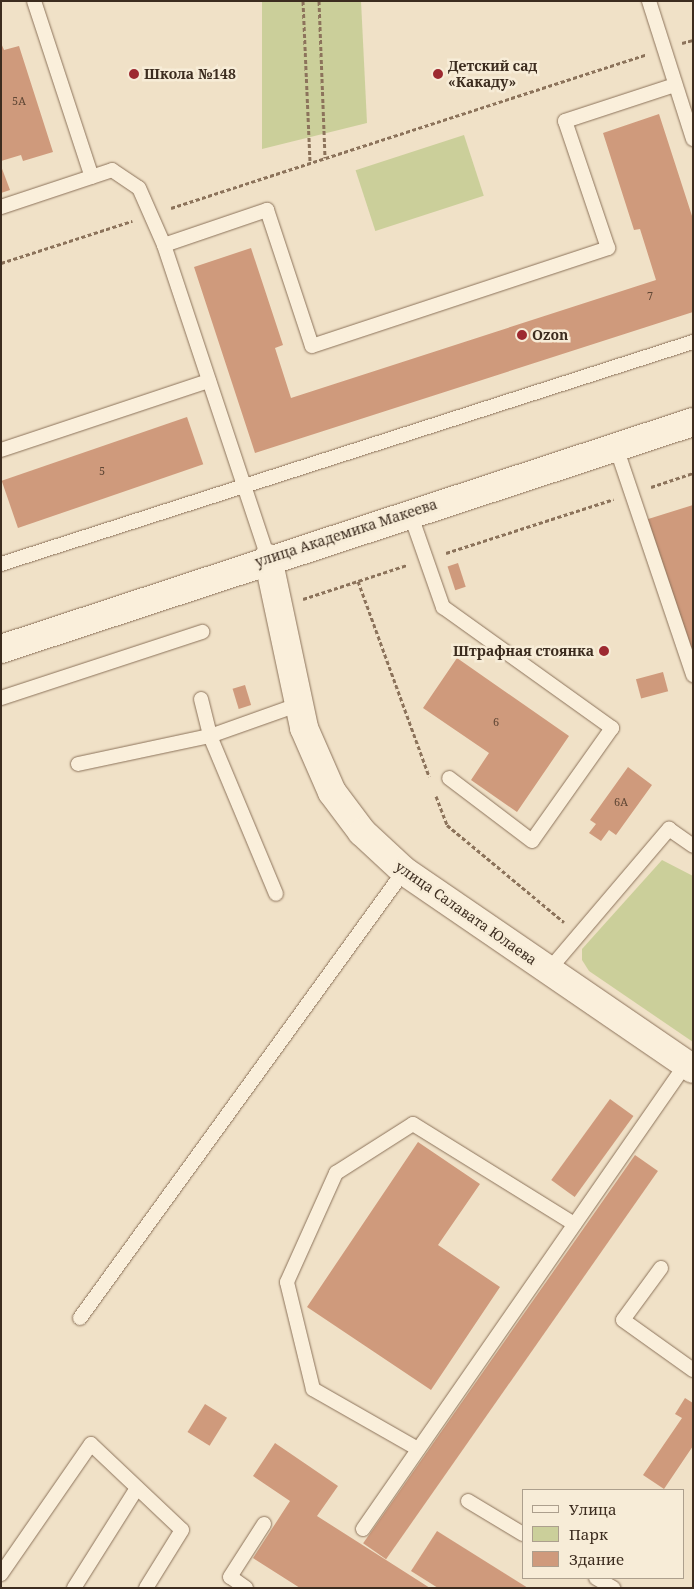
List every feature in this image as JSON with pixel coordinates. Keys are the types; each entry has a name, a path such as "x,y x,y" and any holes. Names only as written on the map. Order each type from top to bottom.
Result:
{"street":[{"name":"улица Академика Макеева","path":"1,649 268,558 693,422"},
{"name":"улица Салавата Юлаева","path":"268,558 282,605 300,704 314,754 332,792 362,832 404,871 689,1066"}],"lane":[{"path":"34,1 92,177"},
{"path":"649,1 693,139"},
{"path":"164,245 267,210 312,346 608,248 566,121 675,85"},
{"path":"1,206 112,170 139,188 164,245 268,558"},
{"path":"1,564 693,342"},
{"path":"1,450 209,380"},
{"path":"616,447 693,675"},
{"path":"410,513 443,607 612,728 532,840 449,778"},
{"path":"1,698 202,632"},
{"path":"201,699 210,736 276,894"},
{"path":"78,764 210,736 300,704"},
{"path":"548,971 669,829 693,846"},
{"path":"80,1318 404,871"},
{"path":"363,1529 574,1224 689,1066"},
{"path":"418,1449 313,1389 287,1282 336,1173 413,1124 574,1224"},
{"path":"661,1268 623,1320 693,1370"},
{"path":"1,1574 91,1444 182,1530 146,1588"},
{"path":"74,1588 137,1488"},
{"path":"468,1501 522,1533"},
{"path":"246,1588 230,1577 264,1524"},
{"path":"598,1579 613,1588"}],"path":[{"path":"303,1 310,163"},
{"path":"319,1 324,158"},
{"path":"1,263 693,40"},
{"path":"282,605 693,473"}],"green space":[{"path":"262,1 361,1 367,123 262,149"},
{"path":"464,135 484,196 375,231 356,170"},
{"path":"662,860 693,876 693,1042 589,971 582,960 582,949"}],"building":[{"path":"1,43 4,50 19,46 53,152 23,161 21,155 1,161"},
{"path":"659,114 693,219 693,312 255,453 194,267 251,248 283,345 275,348 291,398 656,280 640,229 634,230 603,133"},
{"path":"1,166 10,190 1,193"},
{"path":"187,417 203,464 18,528 2,481"},
{"path":"693,505 693,647 685,650 645,520"},
{"path":"458,563 466,587 455,590 448,566"},
{"path":"457,658 569,736 517,812 471,780 489,753 423,708"},
{"path":"663,672 668,691 641,699 636,679"},
{"path":"245,685 251,705 239,709 233,689"},
{"path":"628,767 652,785 616,835 609,830 601,841 589,833 596,824 590,820"},
{"path":"610,1099 633,1116 575,1197 551,1180"},
{"path":"418,1142 480,1184 438,1245 500,1287 431,1390 307,1307"},
{"path":"635,1155 658,1171 386,1559 363,1543"},
{"path":"685,1398 693,1403 693,1446 664,1489 643,1475 682,1418 675,1414"},
{"path":"205,1404 227,1418 210,1446 188,1432"},
{"path":"275,1443 338,1486 317,1516 430,1588 300,1588 253,1558 290,1501 253,1476"},
{"path":"437,1531 528,1588 438,1588 411,1571"}],"place":[{"name":"Школа №148","path":"134,74"},
{"name":"Детский сад «Какаду»","path":"438,74"},
{"name":"Ozon","path":"522,335"},
{"name":"Штрафная стоянка","path":"604,651"}]}
